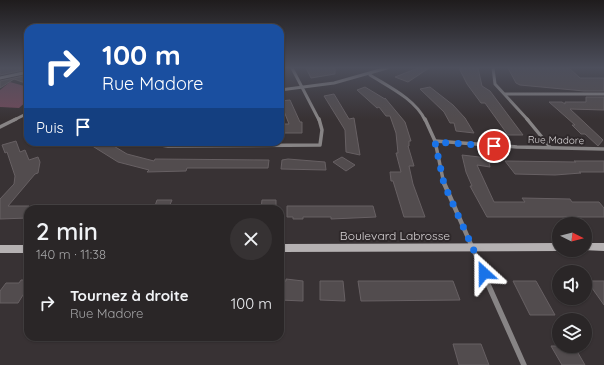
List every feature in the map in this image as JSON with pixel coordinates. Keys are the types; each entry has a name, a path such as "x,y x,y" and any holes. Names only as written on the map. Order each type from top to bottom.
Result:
{"main road":[{"name":"Boulevard Labrosse","path":"284,248 552,247"},
{"path":"592,247 604,247"},
{"path":"0,249 24,249"}],"street":[{"path":"284,145 320,145 322,129 316,112 300,85"},
{"path":"284,90 325,85"},
{"path":"385,85 414,105 424,117 435,142 444,184 524,365"},
{"path":"497,85 550,147"},
{"path":"505,94 604,94"},
{"path":"0,127 24,115"},
{"name":"Rue Madore","path":"435,142 517,147 604,149"}],"shaded area":[{"path":"6,85 24,86 24,104 19,108 0,107 0,90"}],"building":[{"path":"468,85 482,85 490,91 523,135 508,135 485,103 481,103"},
{"path":"520,85 604,85 604,91 584,91"},
{"path":"365,87 385,98 405,122 411,141 409,141 408,146 414,166 409,166 413,184 425,217 404,217 393,181 391,181 390,172 401,172 396,153 398,153 396,133 390,116 386,116 379,107 377,108 357,90"},
{"path":"430,87 453,105 465,118 474,133 456,131 454,123 450,123 444,112 420,89"},
{"path":"334,94 349,119 354,118 360,155 346,152 345,130 324,96"},
{"path":"586,97 604,97 604,110 570,109 603,140 598,146 585,134 581,134 572,125 575,125 549,102 562,102 565,104 565,102 586,102"},
{"path":"290,100 300,122 302,122 302,133 284,133 284,124 289,124 284,111 284,101"},
{"path":"16,141 20,152 25,150 29,160 38,157 40,162 38,173 35,174 8,206 24,206 24,218 0,219 0,199 14,184 15,176 7,152 5,153 2,145"},
{"path":"92,146 114,146 127,154 154,161 155,159 269,160 268,168 187,168 186,171 147,172 149,170 118,162"},
{"path":"462,155 488,158 490,167 477,165 494,202 525,202 522,198 570,199 572,202 599,202 604,208 604,217 487,217 470,186 472,186 466,172"},
{"path":"342,157 355,165 346,171 333,162"},
{"path":"288,159 325,162 326,170 281,169 282,160"},
{"path":"505,161 604,161 604,172 579,172 581,173 555,175 515,174"},
{"path":"157,200 172,200 170,205 155,205"},
{"path":"262,200 276,200 276,205 261,205"},
{"path":"287,206 373,206 376,217 331,219 331,217 303,217 303,219 293,219 293,217 287,217"},
{"path":"286,279 303,281 303,301 284,300 284,281 286,281"},
{"path":"21,280 24,280 24,293 18,303 0,303 0,291 6,283 19,283"},
{"path":"320,281 343,281 345,301 320,300"},
{"path":"358,281 453,281 460,300 361,301"},
{"path":"513,281 536,281 554,313 552,313 552,315 530,315"},
{"path":"592,281 604,281 604,305 592,288"},
{"path":"453,344 481,344 489,365 459,365"},
{"path":"555,353 578,353 585,365 562,365"}],"route":[{"path":"484,273 444,184 439,168 435,142 494,146"}]}
